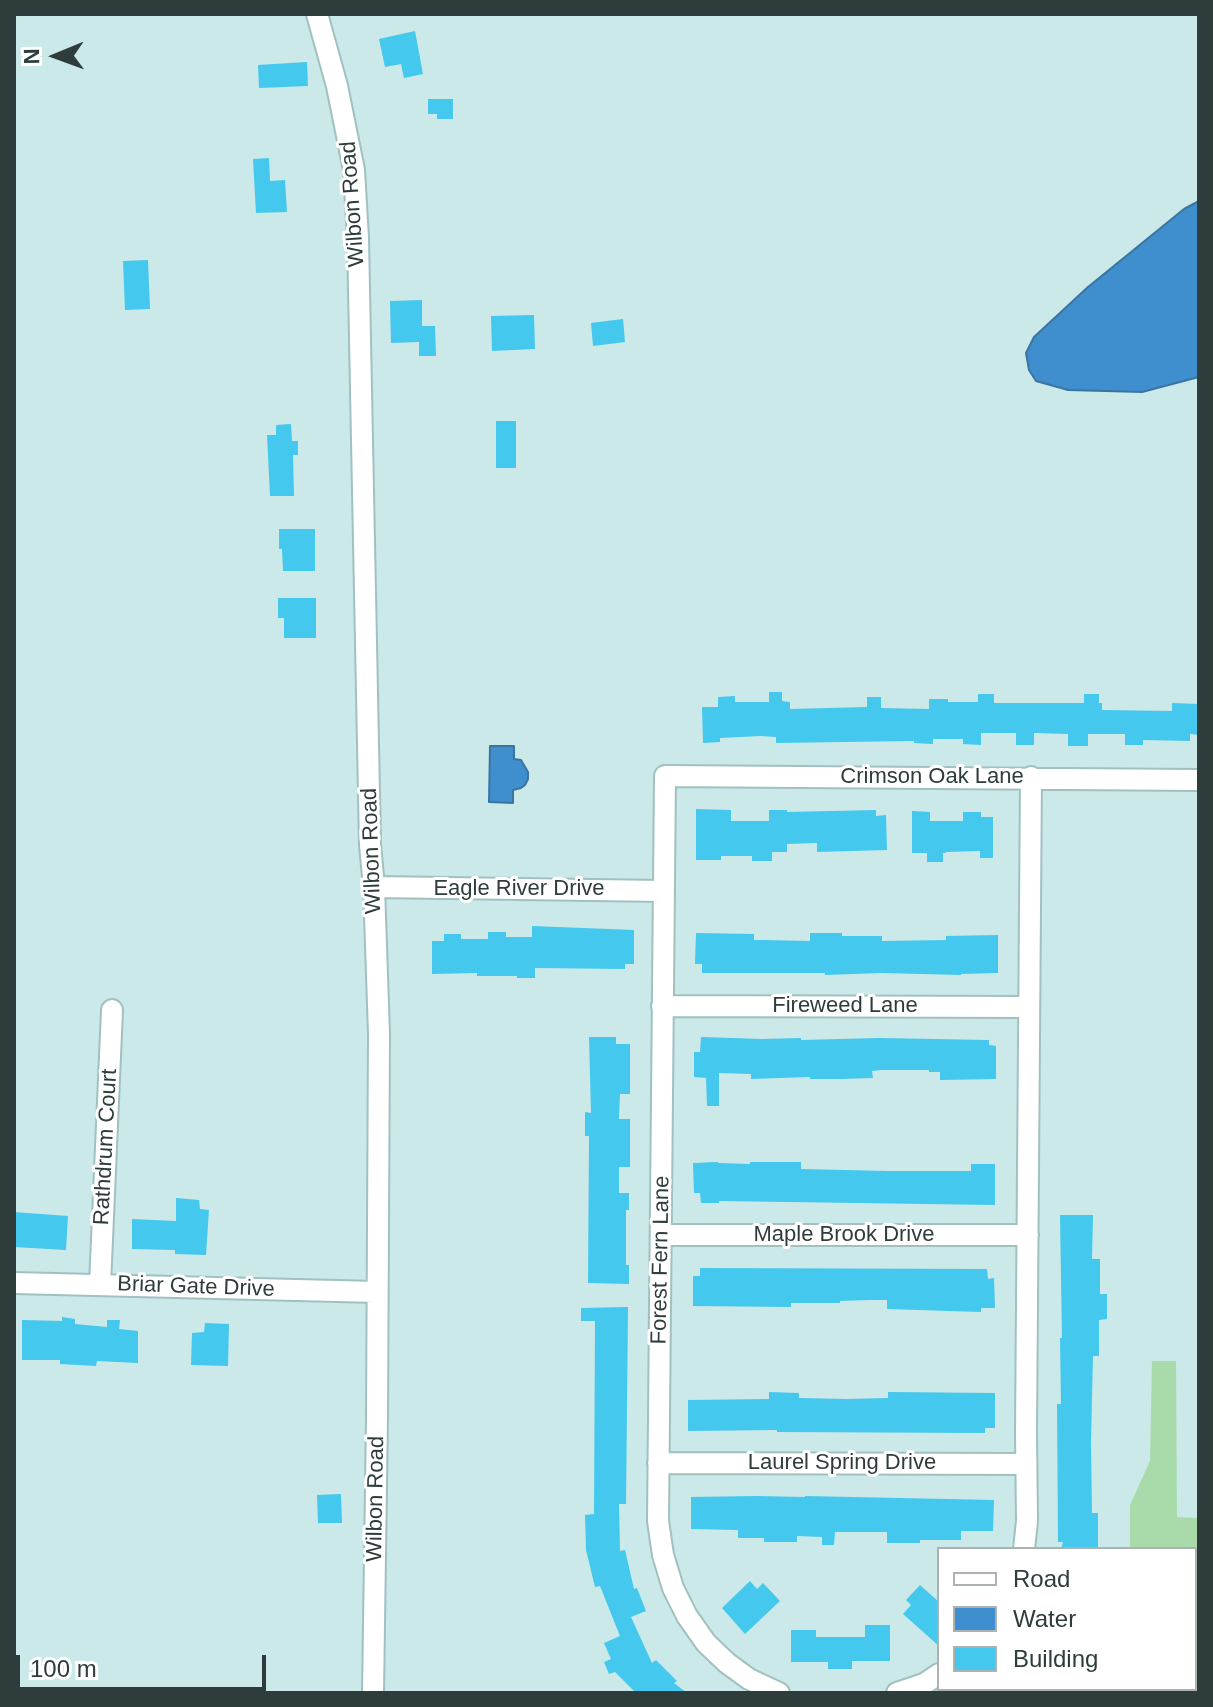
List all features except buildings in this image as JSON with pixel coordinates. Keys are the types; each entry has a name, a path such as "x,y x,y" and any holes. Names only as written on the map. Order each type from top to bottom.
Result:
{"street":[{"name":"Wilbon Road","path":"317,14 337,86 354,170 370,845 379,1034 373,1693"},
{"name":"Crimson Oak Lane","path":"665,776 1199,780"},
{"name":"Forest Fern Lane","path":"665,776 658,1521 663,1555 673,1588 687,1616 706,1643 727,1663 749,1679 779,1693"},
{"path":"1024,1547 1027,1521 1031,777"},
{"name":"Eagle River Drive","path":"374,887 664,891"},
{"name":"Fireweed Lane","path":"662,1006 1028,1007"},
{"name":"Rathdrum Court","path":"100,1285 112,1010"},
{"name":"Maple Brook Drive","path":"661,1235 1028,1235"},
{"name":"Briar Gate Drive","path":"14,1283 377,1292"},
{"name":"Laurel Spring Drive","path":"658,1463 1026,1464"},
{"path":"897,1693 924,1684 937,1675"}],"green space":[{"path":"1152,1361 1176,1361 1177,1517 1199,1518 1199,1693 1065,1693 1197,1691 1197,1547 1130,1547 1130,1505 1150,1461"}],"water":[{"path":"1199,201 1199,377 1142,392 1068,390 1036,381 1029,370 1026,353 1034,337 1088,287 1184,209"},
{"path":"490,746 514,746 514,759 521,760 528,772 525,785 513,790 513,803 489,802"}]}
